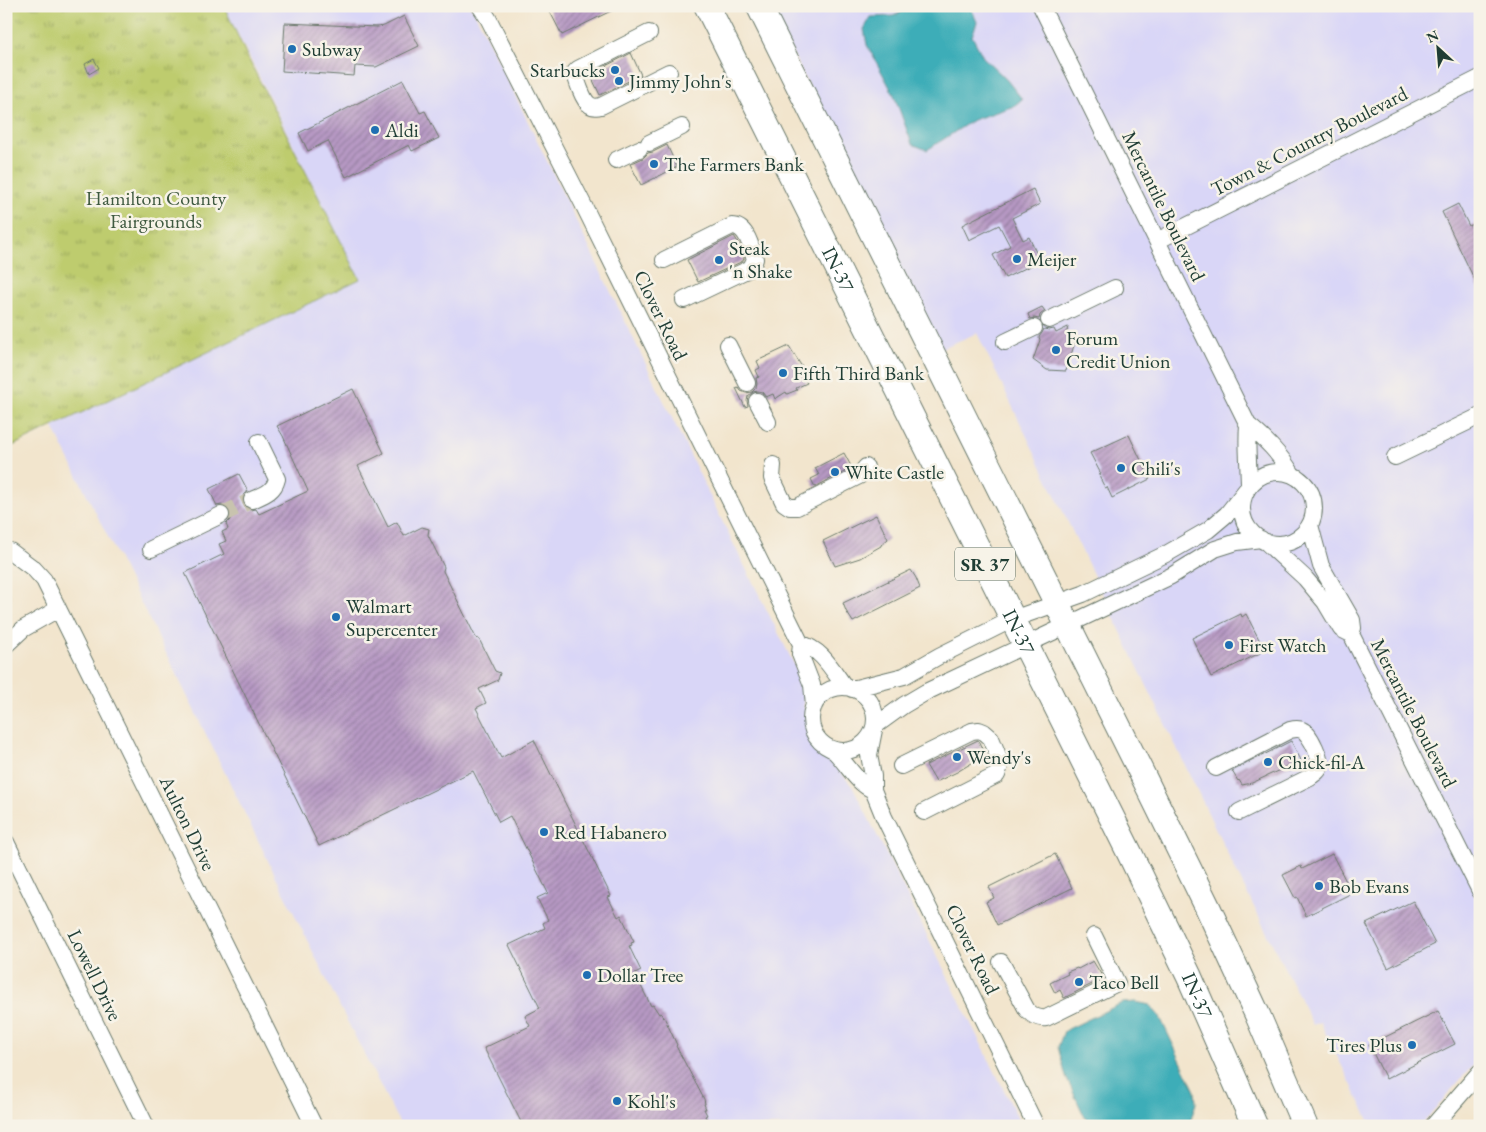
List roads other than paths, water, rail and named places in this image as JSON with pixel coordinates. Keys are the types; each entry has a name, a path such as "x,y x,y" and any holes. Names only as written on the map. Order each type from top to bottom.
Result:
{"highway":[{"name":"IN-37","path":"707,6 1129,852 1189,976 1255,1126"},
{"name":"SR 37","path":"759,6 1208,908 1258,1016 1305,1126"}],"street":[{"name":"Clover Road","path":"480,6 488,18 582,202 801,644 800,654 812,685 814,706"},
{"name":"Mercantile Boulevard","path":"1041,6 1248,425 1281,457 1292,474"},
{"path":"649,33 578,69 575,72 576,77 584,96 589,105 601,106 669,72"},
{"name":"Town & Country Boulevard","path":"1157,241 1480,78"},
{"path":"616,160 682,127"},
{"path":"664,260 732,226 738,226 745,233 755,259 751,268 684,300"},
{"path":"1049,320 1115,288"},
{"path":"1005,342 1034,328"},
{"path":"728,344 747,383"},
{"path":"757,401 768,422"},
{"path":"1395,458 1480,416"},
{"name":"Mercantile Boulevard","path":"1247,488 1249,465 1246,441 1248,425"},
{"path":"252,500 271,490 277,479 259,442"},
{"path":"773,465 772,478 784,503 790,507 797,507 859,476 866,468"},
{"path":"801,644 810,646 817,651 849,688 861,693 868,699 873,708 875,717 874,728 869,738 853,750 833,750 823,744 816,736 812,726 812,716 814,706 824,694 838,688 849,688 904,676 939,656 1013,619 1062,614 1172,576 1215,549 1237,542 1264,541 1277,544 1298,538 1310,525 1315,509 1313,496 1307,485 1292,474 1280,471 1268,473 1257,478 1227,514 1208,530 1168,553 1083,594 1062,614 1026,644 926,692 904,705 874,728"},
{"path":"1247,488 1242,505 1244,521 1249,530 1264,541"},
{"path":"151,549 222,515"},
{"name":"Mercantile Boulevard","path":"1310,525 1322,566 1352,620 1353,628 1351,634"},
{"name":"Mercantile Boulevard","path":"1264,541 1305,578 1325,602 1341,629 1351,634 1480,891"},
{"name":"Aulton Drive","path":"10,550 34,569 44,580 314,1126"},
{"path":"6,645 23,629 58,609"},
{"name":"Clover Road","path":"874,728 869,755 873,776 873,790 887,823 1036,1126"},
{"path":"901,766 972,732 979,730 991,738 1001,764 997,775 924,812"},
{"path":"1216,768 1290,730 1303,730 1308,734 1320,762 1319,769 1310,778 1239,812"},
{"name":"Clover Road","path":"833,750 842,758 860,783 873,790"},
{"name":"Lowell Drive","path":"6,842 146,1126"},
{"path":"1001,962 1027,1010 1032,1015 1046,1018 1117,983 1094,936"},
{"path":"1434,1126 1480,1072"}],"water":[{"path":"915,6 970,6 977,22 972,36 983,57 1006,79 1022,99 1014,106 973,120 927,150 912,144 894,95 867,45 864,29 871,17 893,16"},
{"path":"1136,1002 1150,1005 1160,1017 1195,1091 1196,1103 1189,1126 1089,1126 1066,1077 1058,1047 1064,1031 1122,1003"}],"tunnel":[{"path":"221,515 252,500"}],"place":[{"name":"Subway","path":"292,49"},
{"name":"Starbucks","path":"615,70"},
{"name":"Jimmy John's","path":"619,81"},
{"name":"Aldi","path":"375,130"},
{"name":"The Farmers Bank","path":"654,164"},
{"name":"Meijer","path":"1017,259"},
{"name":"Steak 'n Shake","path":"719,260"},
{"name":"Forum Credit Union","path":"1056,350"},
{"name":"Fifth Third Bank","path":"783,373"},
{"name":"Chili's","path":"1121,468"},
{"name":"White Castle","path":"835,472"},
{"name":"Walmart Supercenter","path":"336,617"},
{"name":"First Watch","path":"1229,645"},
{"name":"Wendy's","path":"957,757"},
{"name":"Chick-fil-A","path":"1268,762"},
{"name":"Red Habanero","path":"544,832"},
{"name":"Bob Evans","path":"1319,886"},
{"name":"Dollar Tree","path":"587,975"},
{"name":"Taco Bell","path":"1079,982"},
{"name":"Tires Plus","path":"1412,1045"},
{"name":"Kohl's","path":"617,1101"}],"park label":[{"name":"Hamilton County Fairgrounds","path":"156,210"}]}
